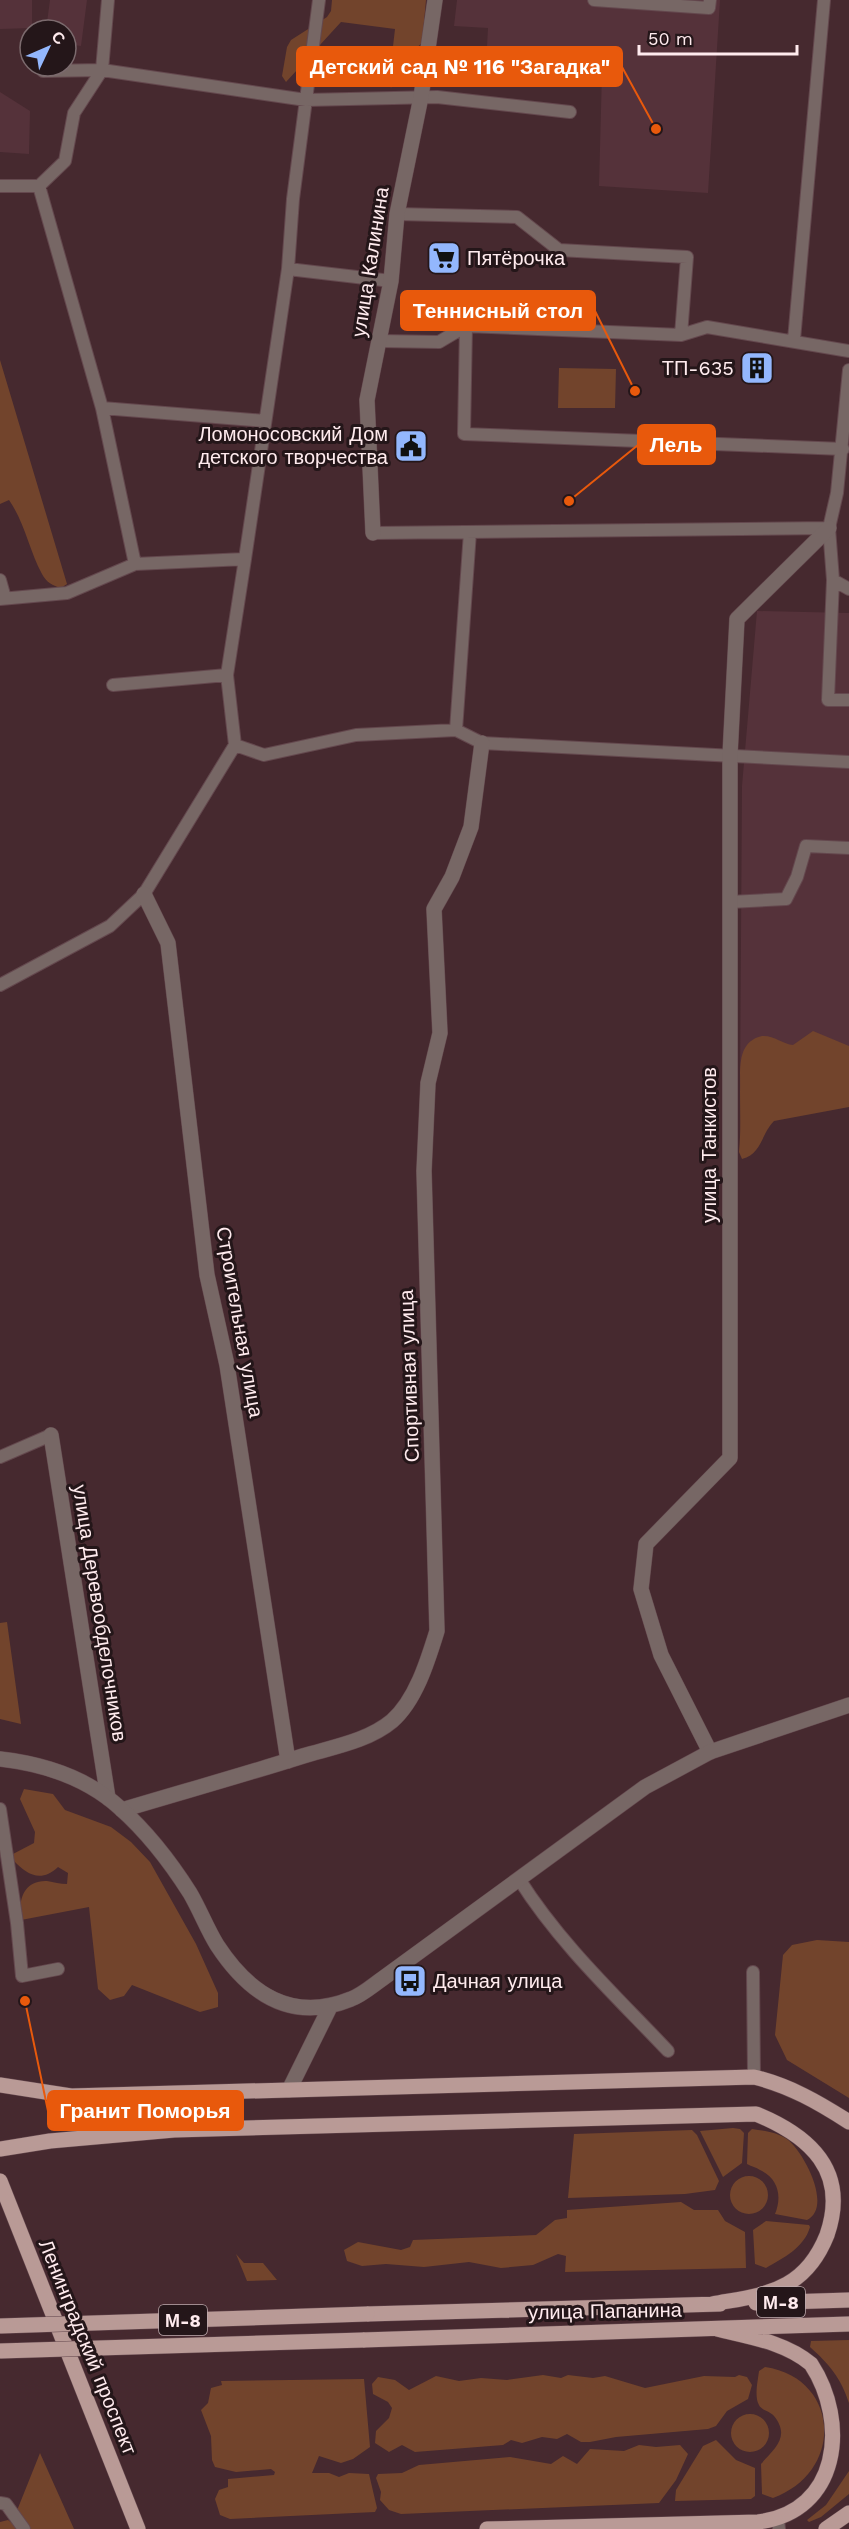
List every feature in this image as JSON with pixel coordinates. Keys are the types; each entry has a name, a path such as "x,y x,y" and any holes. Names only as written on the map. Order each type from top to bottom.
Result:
{"main road":[{"path":"0,2085 71,2096 754,2077 782,2084 809,2096 849,2122"},
{"path":"0,2149 50,2141 174,2130 756,2114 797,2134 827,2167 834,2188 835,2217 821,2252 802,2274 767,2294 712,2304"},
{"name":"Ленинградский проспект","path":"0,2181 138,2529"},
{"name":"улица Папанина","path":"0,2326 849,2300"},
{"name":"улица Папанина","path":"0,2351 849,2324"},
{"path":"487,2529 778,2524 807,2504 833,2477 846,2446 842,2413 836,2396 810,2363 789,2350 768,2342 717,2329"},
{"path":"833,2527 849,2513"}],"street":[{"name":"улица Калинина","path":"373,533 368,400 391,281 397,214 421,97 435,0"},
{"name":"улица Танкистов","path":"710,1752 661,1654 641,1589 646,1544 730,1458 730,755 737,619 830,528"},
{"name":"Спортивная улица","path":"122,1810 364,1737 394,1719 419,1678 437,1631 424,1172 428,1083 440,1033 434,909 452,877 471,827 482,743"},
{"name":"Строительная улица","path":"144,894 168,943 207,1275 227,1365 288,1761"},
{"name":"улица Деревообделочников","path":"51,1435 108,1798"},
{"path":"0,1759 55,1770 74,1777 108,1798 122,1810 168,1862 191,1895 216,1944 237,1973 263,1995 288,2007 330,2005 352,1999 372,1986 645,1787 710,1752 849,1705"},
{"path":"290,2090 330,2005"}],"lane":[{"path":"0,186 39,186 65,161 74,113 102,70 108,0"},
{"path":"0,984 110,926 144,894 235,745 227,675 288,269 293,199 319,0"},
{"path":"594,0 709,8 710,0"},
{"path":"794,340 824,0"},
{"path":"78,70 102,70 306,100 421,97 570,112"},
{"path":"39,186 102,408 135,564"},
{"path":"397,214 516,217 559,250 687,257 681,335"},
{"path":"288,269 391,281"},
{"path":"380,341 439,342 466,326 681,335 707,327 849,351"},
{"path":"466,326 464,434 843,449"},
{"path":"849,370 843,449 843,494 830,528 833,580 828,700 849,700"},
{"path":"102,408 266,421"},
{"path":"373,533 830,528"},
{"path":"456,730 470,532"},
{"path":"0,580 3,599 67,593 135,564 245,559"},
{"path":"833,580 849,589"},
{"path":"113,685 227,675"},
{"path":"235,745 264,755 356,735 456,730 482,743 849,762"},
{"path":"730,902 786,900 797,877 806,846 849,848"},
{"path":"0,1457 51,1435"},
{"path":"0,1809 22,1976 58,1969"},
{"path":"519,1880 582,1962 668,2051"},
{"path":"753,1972 754,2077"},
{"path":"0,2503 6,2504 24,2529"}],"shaded area":[{"path":"0,0 32,0 32,18 18,18 18,28 0,29"},
{"path":"50,0 87,0 81,46 78,46 78,18 48,18"},
{"path":"332,0 426,0 422,43 405,58 391,88 389,81 395,29 341,22 286,82 282,76 287,47 291,40 327,17 331,11"},
{"path":"457,0 720,0 708,193 599,186 602,72 486,65 488,28 454,26"},
{"path":"0,92 30,111 29,154 0,152"},
{"path":"0,360 67,584 61,588 44,577 9,500 0,504"},
{"path":"559,368 616,369 615,408 558,408"},
{"path":"757,611 849,613 849,1093 740,1090 742,786"},
{"path":"813,1031 849,1046 849,1107 774,1121 754,1153 742,1159 739,1152 740,1068 743,1051 753,1039 762,1036 793,1045"},
{"path":"7,1622 21,1724 0,1719 0,1623"},
{"path":"24,1789 53,1794 65,1810 111,1827 131,1842 150,1862 196,1944 218,1993 218,2007 200,2012 132,1985 124,1996 110,2000 98,1989 89,1907 21,1920 20,1906 27,1888 32,1884 47,1881 67,1884 68,1873 58,1867 46,1875 34,1875 13,1860 13,1854 34,1843 35,1832 20,1799"},
{"path":"817,1940 849,1942 849,2098 787,2060 775,2035 783,1955 792,1945"},
{"path":"740,2129 744,2133 742,2163 723,2177 700,2131"},
{"path":"752,2129 770,2132 787,2139 801,2155 817,2192 814,2213 807,2220 775,2214 778,2195 775,2183 766,2174 747,2164 748,2133"},
{"path":"692,2130 697,2135 719,2181 715,2190 685,2194 568,2198 574,2134"},
{"path":"749,2176 763,2181 768,2195 763,2209 749,2214 735,2209 730,2195 735,2181"},
{"path":"681,2202 694,2210 718,2210 725,2221 745,2232 746,2268 565,2272 566,2256 558,2254 533,2265 501,2268 469,2262 424,2267 386,2264 362,2266 347,2261 344,2250 358,2242 401,2250 410,2247 413,2240 536,2235 555,2220 567,2218 567,2210"},
{"path":"766,2221 809,2225 810,2227 798,2247 766,2268 755,2264 753,2230"},
{"path":"236,2254 244,2263 263,2263 277,2280 247,2281"},
{"path":"849,2340 849,2403 834,2372 810,2347 811,2341"},
{"path":"765,2367 790,2375 808,2388 819,2406 824,2427 822,2448 813,2468 796,2485 773,2498 762,2494 761,2464 779,2442 781,2430 774,2416 760,2407 758,2402 759,2371"},
{"path":"543,2375 561,2378 568,2375 593,2378 605,2376 645,2388 704,2376 735,2377 739,2375 747,2377 752,2385 748,2399 727,2411 716,2426 708,2429 616,2437 590,2442 581,2442 567,2434 557,2439 542,2437 522,2443 511,2440 503,2445 415,2452 402,2445 389,2452 375,2443 376,2431 389,2418 392,2408 388,2402 373,2394 372,2384 378,2377 395,2380 409,2390 436,2376 459,2381 481,2378 507,2380"},
{"path":"364,2379 370,2447 353,2459 341,2463 319,2456 312,2473 329,2473 339,2477 349,2473 369,2474 377,2508 375,2512 230,2519 220,2515 215,2499 219,2490 228,2487 228,2479 274,2475 275,2472 271,2469 236,2472 215,2467 212,2460 211,2436 201,2410 208,2403 211,2388 222,2385 221,2381"},
{"path":"750,2414 764,2419 769,2433 764,2447 750,2452 736,2447 731,2433 736,2419"},
{"path":"716,2440 736,2460 755,2468 755,2496 751,2499 675,2501 676,2490 703,2446"},
{"path":"639,2445 656,2447 680,2445 688,2454 676,2480 659,2503 401,2514 389,2510 380,2500 381,2492 376,2478 378,2474 402,2473 419,2465 510,2457 551,2464 563,2456 577,2464 590,2449 624,2451"},
{"path":"40,2453 74,2529 0,2529 0,2522 8,2520 12,2523"},
{"path":"849,2471 849,2494 821,2517 809,2522 807,2520 826,2505"}],"place":[{"name":"Детский сад № 116 \"Загадка\"","path":"656,129"},
{"name":"Пятёрочка","path":"444,258"},
{"name":"ТП-635","path":"757,368"},
{"name":"Теннисный стол","path":"635,391"},
{"name":"Ломоносовский Дом детского творчества","path":"411,446"},
{"name":"Лель","path":"569,501"},
{"name":"Дачная улица","path":"410,1981"},
{"name":"Гранит Поморья","path":"25,2001"}]}
